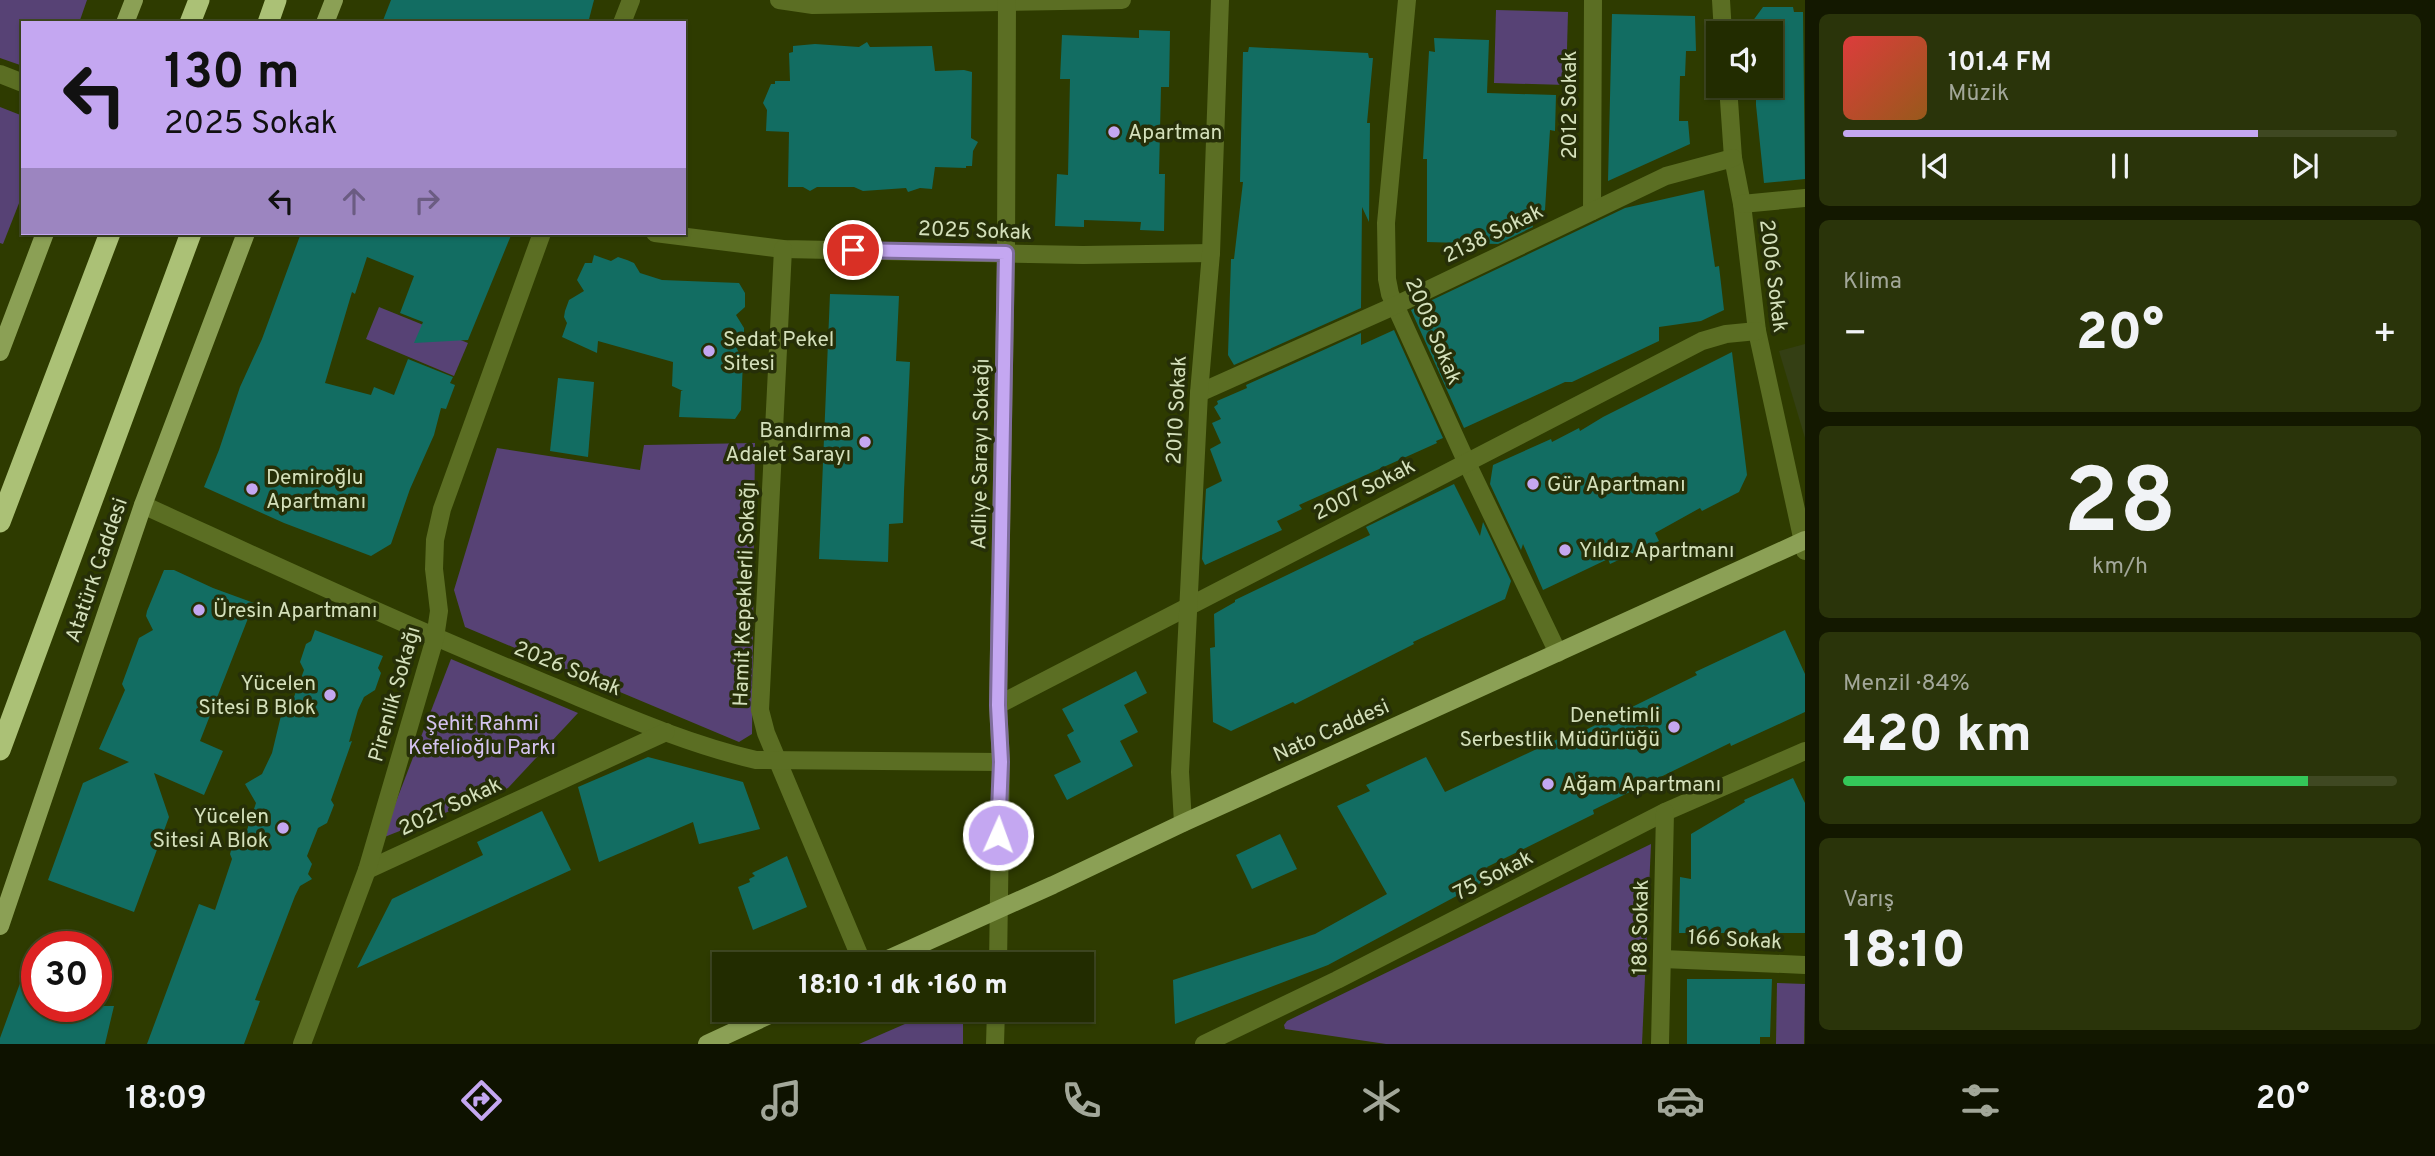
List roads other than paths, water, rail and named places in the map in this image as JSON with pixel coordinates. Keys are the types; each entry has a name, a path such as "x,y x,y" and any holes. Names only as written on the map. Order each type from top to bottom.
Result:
{"highway":[{"path":"191,21 198,0"},
{"path":"269,21 276,0"},
{"path":"0,522 109,235"},
{"name":"Atatürk Caddesi","path":"0,750 190,235"}],"main road":[{"path":"126,21 134,0"},
{"path":"326,21 334,0"},
{"path":"0,352 44,235"},
{"name":"Atatürk Caddesi","path":"0,926 144,505 245,235"},
{"name":"Nato Caddesi","path":"904,952 1182,822 1804,545"},
{"path":"707,1044 754,1022"}],"street":[{"path":"623,21 631,0"},
{"path":"779,0 813,5 1122,0"},
{"name":"2010 Sokak","path":"1182,822 1180,772 1199,393 1211,253 1220,0"},
{"name":"2008 Sokak","path":"1407,0 1386,223 1387,279 1394,306 1558,653"},
{"name":"2012 Sokak","path":"1592,211 1593,0"},
{"path":"1721,0 1722,21"},
{"name":"Adliye Sarayı Sokağı","path":"998,952 1001,762 998,705 1006,253 1007,1"},
{"path":"0,74 21,82"},
{"name":"2006 Sokak","path":"1729,98 1733,158 1742,204 1757,331 1804,545"},
{"name":"2138 Sokak","path":"1199,393 1394,306 1666,176 1733,158"},
{"path":"1742,204 1805,198"},
{"name":"Pirenlik Sokağı","path":"302,1044 367,870 435,638 439,611 434,569 435,540 442,509 541,235"},
{"name":"2025 Sokak","path":"671,235 783,249 1083,255 1211,253"},
{"name":"Hamit Kepeklerli Sokağı","path":"783,249 760,710 766,733 858,952"},
{"name":"2007 Sokak","path":"998,705 1702,341 1726,334 1757,331"},
{"name":"2026 Sokak","path":"144,505 435,638 666,732 732,754 756,760 1001,762"},
{"name":"2027 Sokak","path":"367,870 666,732"},
{"name":"75 Sokak","path":"1204,1044 1337,980 1665,812 1805,751"},
{"name":"188 Sokak","path":"1660,1044 1665,812"},
{"name":"166 Sokak","path":"1663,959 1805,965"},
{"path":"995,1044 996,1022"}],"place":[{"name":"Apartman","path":"1114,132"},
{"name":"Sedat Pekel Sitesi","path":"709,351"},
{"name":"Bandırma Adalet Sarayı","path":"865,442"},
{"name":"Gür Apartmanı","path":"1533,484"},
{"name":"Demiroğlu Apartmanı","path":"252,489"},
{"name":"Yıldız Apartmanı","path":"1565,550"},
{"name":"Üresin Apartmanı","path":"199,610"},
{"name":"Yücelen Sitesi B Blok","path":"330,695"},
{"name":"Denetimli Serbestlik Müdürlüğü","path":"1674,727"},
{"name":"Ağam Apartmanı","path":"1548,784"},
{"name":"Yücelen Sitesi A Blok","path":"283,828"}],"park label":[{"name":"Şehit Rahmi Kefelioğlu Parkı","path":"482,735"}]}
